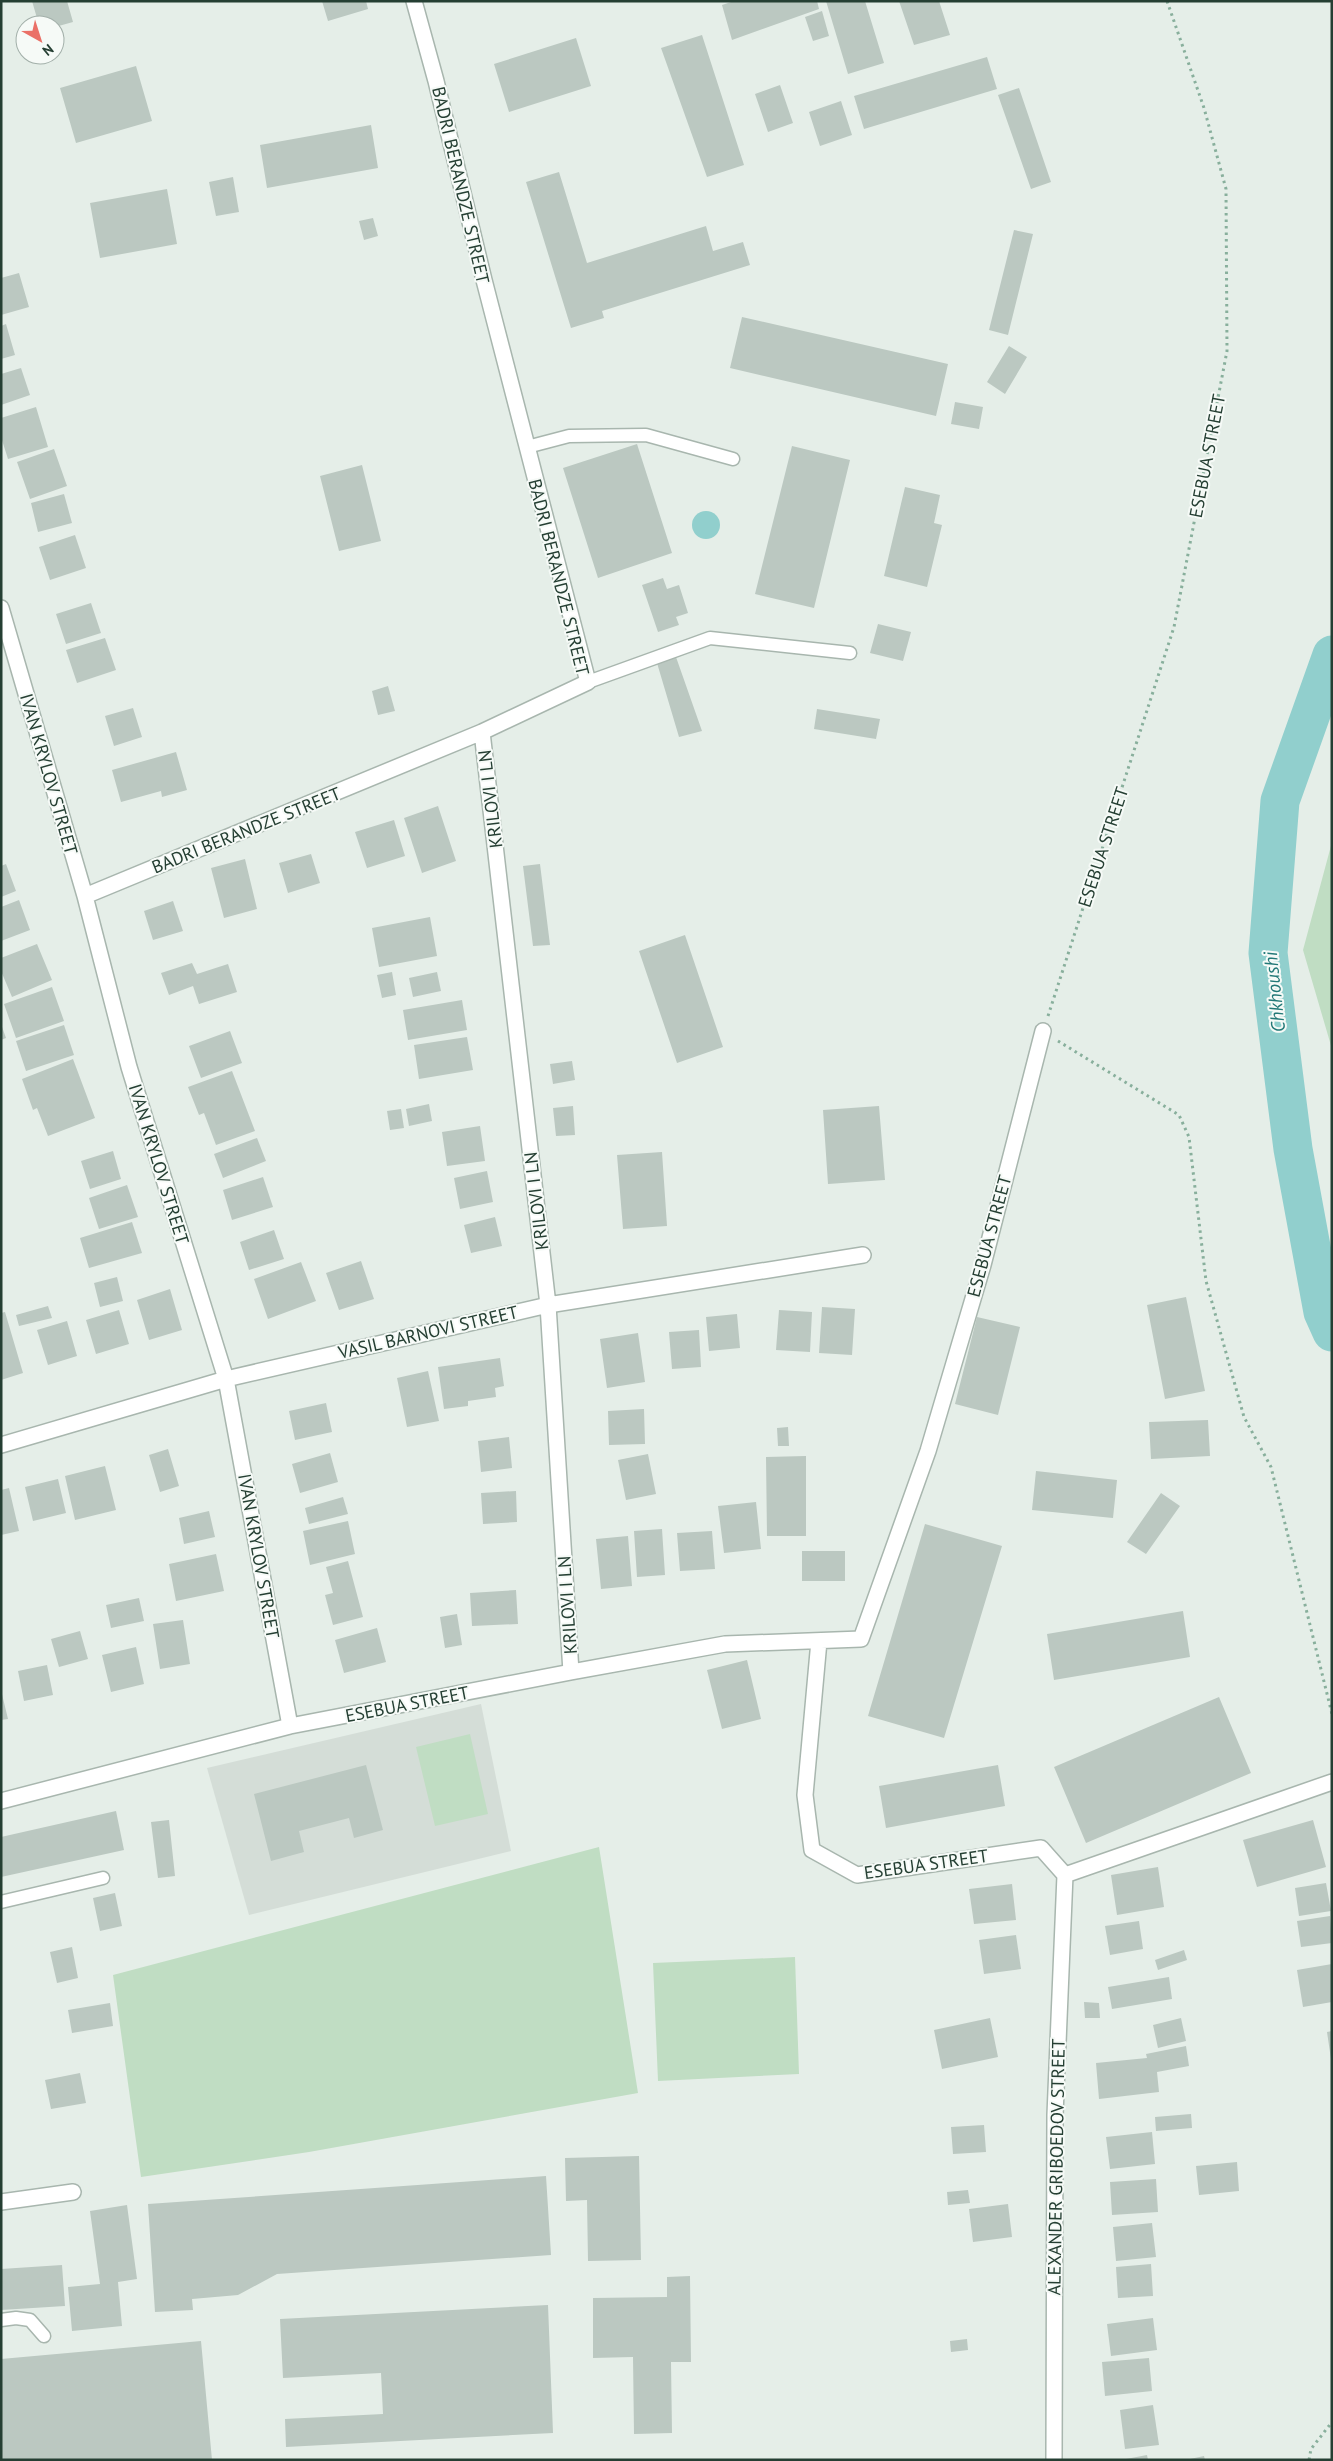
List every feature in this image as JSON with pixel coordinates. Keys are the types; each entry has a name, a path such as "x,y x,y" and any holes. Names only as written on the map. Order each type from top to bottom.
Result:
{"street":[{"name":"BADRI BERANDZE STREET","path":"85,896 482,732 588,682 526,447 436,81 414,1"},
{"name":"IVAN KRYLOV STREET","path":"1,608 85,896 129,1066 226,1379 290,1726"},
{"name":"KRILOVI I LN","path":"482,732 548,1305 571,1672"},
{"name":"ESEBUA STREET","path":"1,1801 290,1726 571,1672 725,1644 862,1639 928,1451 982,1265 1043,1031"},
{"name":"VASIL BARNOVI STREET","path":"1,1445 226,1379 548,1305 863,1255"},
{"name":"ESEBUA STREET","path":"819,1641 804,1795 812,1850 857,1875 1041,1848 1065,1875"},
{"path":"1065,1875 1332,1782"},
{"name":"ALEXANDER GRIBOEDOV STREET","path":"1054,2460 1055,2115 1065,1875"},
{"path":"1,2202 73,2192"}],"lane":[{"path":"526,447 569,436 646,435 733,459"},
{"path":"588,682 710,638 850,653"},
{"path":"1,1902 103,1878"},
{"path":"1,2320 16,2318 30,2320 44,2336"}],"path":[{"name":"ESEBUA STREET","path":"1043,1031 1174,627 1227,351 1226,189 1204,108 1167,1"},
{"path":"1043,1031 1179,1115 1189,1136 1206,1281 1244,1416 1271,1467 1332,1714"},
{"path":"1309,2460 1311,2448 1332,2422"}],"shaded area":[{"path":"481,1704 511,1851 249,1915 207,1768"}],"green space":[{"path":"1332,842 1332,1049 1303,950"},
{"path":"470,1734 488,1814 435,1826 416,1747"},
{"path":"599,1847 638,2093 309,2152 141,2177 113,1975"},
{"path":"795,1957 799,2074 658,2081 653,1963"}],"water":[{"path":"706,511 716,515 720,525 716,535 706,539 696,535 692,525 696,515"}],"building":[{"path":"32,1 67,1 73,22 65,24 65,15 36,15"},
{"path":"322,1 366,1 368,9 328,21"},
{"path":"734,1 817,1 819,9 732,40 722,5"},
{"path":"826,1 865,1 884,63 848,74"},
{"path":"899,1 939,1 950,35 914,45"},
{"path":"822,11 829,36 813,41 805,17"},
{"path":"702,35 744,165 707,177 661,48"},
{"path":"576,38 591,86 509,112 494,64"},
{"path":"987,57 997,89 864,129 854,96"},
{"path":"136,66 152,121 76,143 60,88"},
{"path":"780,85 793,123 768,132 755,94"},
{"path":"1019,88 1051,182 1031,189 998,95"},
{"path":"841,101 852,135 820,146 809,112"},
{"path":"371,125 378,168 267,188 260,145"},
{"path":"559,172 587,263 706,226 713,251 743,242 750,265 602,311 604,318 571,328 526,182"},
{"path":"233,177 239,212 216,216 209,182"},
{"path":"167,189 177,244 100,258 90,203"},
{"path":"373,218 378,236 364,240 359,221"},
{"path":"1014,230 1033,234 1008,335 989,330"},
{"path":"19,273 29,307 1,315 1,278"},
{"path":"742,317 948,364 936,416 730,368"},
{"path":"6,324 15,355 1,359 1,326"},
{"path":"1009,346 1027,357 1005,394 987,382"},
{"path":"21,368 30,395 1,405 1,374"},
{"path":"955,402 983,407 979,429 951,424"},
{"path":"36,407 48,447 8,459 1,437 1,418"},
{"path":"637,444 672,553 598,578 563,468"},
{"path":"792,446 850,460 814,608 755,594"},
{"path":"54,449 67,486 30,499 17,462"},
{"path":"362,465 381,541 339,551 320,476"},
{"path":"905,487 940,495 934,523 942,525 927,587 884,576"},
{"path":"64,494 72,523 38,532 31,503"},
{"path":"75,535 86,568 50,580 39,547"},
{"path":"663,578 667,589 679,585 688,613 676,617 679,625 658,632 642,585"},
{"path":"91,603 101,633 66,644 56,614"},
{"path":"878,624 911,632 903,661 870,653"},
{"path":"105,638 116,670 77,683 66,650"},
{"path":"676,657 702,731 679,737 657,663"},
{"path":"388,686 395,711 378,715 372,691"},
{"path":"133,708 142,737 114,746 105,716"},
{"path":"817,709 880,719 876,739 814,729"},
{"path":"176,752 187,790 162,797 161,791 121,802 112,770"},
{"path":"438,806 456,861 422,873 404,818"},
{"path":"394,820 405,856 367,868 355,832"},
{"path":"311,854 320,883 288,893 279,863"},
{"path":"245,859 257,909 224,918 211,868"},
{"path":"6,864 16,891 1,897 1,866"},
{"path":"540,864 550,945 533,946 523,866"},
{"path":"19,900 30,930 1,941 1,907"},
{"path":"173,901 183,931 153,940 144,911"},
{"path":"430,917 437,956 379,967 372,928"},
{"path":"685,935 723,1047 677,1063 639,951"},
{"path":"37,944 52,980 12,997 1,971 1,958"},
{"path":"192,963 197,974 228,964 237,992 199,1004 193,986 169,995 161,973"},
{"path":"392,972 396,995 382,998 377,975"},
{"path":"437,972 441,991 413,997 409,978"},
{"path":"52,987 64,1021 16,1038 4,1004"},
{"path":"462,1000 467,1030 408,1040 403,1010"},
{"path":"1,1024 6,1038 1,1040"},
{"path":"64,1025 74,1055 26,1071 16,1041"},
{"path":"230,1031 242,1063 201,1078 189,1046"},
{"path":"467,1037 473,1070 419,1079 414,1045"},
{"path":"73,1059 95,1118 48,1136 37,1108 33,1110 22,1079"},
{"path":"572,1061 575,1080 553,1084 550,1064"},
{"path":"232,1071 255,1131 216,1145 204,1113 199,1115 188,1087"},
{"path":"429,1104 432,1121 409,1126 406,1109"},
{"path":"573,1106 575,1135 556,1136 553,1108"},
{"path":"879,1106 885,1180 828,1184 823,1110"},
{"path":"401,1109 404,1128 390,1130 387,1111"},
{"path":"480,1126 485,1161 447,1166 442,1132"},
{"path":"257,1138 266,1161 223,1178 214,1154"},
{"path":"113,1151 121,1179 90,1189 81,1161"},
{"path":"662,1152 667,1226 623,1229 617,1155"},
{"path":"487,1171 493,1202 460,1209 454,1178"},
{"path":"263,1177 273,1207 232,1220 223,1190"},
{"path":"127,1185 138,1217 99,1229 89,1198"},
{"path":"495,1217 502,1246 471,1253 464,1225"},
{"path":"132,1222 142,1253 89,1268 80,1238"},
{"path":"274,1230 284,1259 249,1270 240,1242"},
{"path":"361,1261 374,1299 339,1310 326,1273"},
{"path":"301,1262 316,1301 268,1319 254,1279"},
{"path":"117,1277 123,1301 100,1307 94,1283"},
{"path":"170,1289 182,1330 149,1340 137,1300"},
{"path":"1186,1297 1205,1391 1165,1399 1147,1305"},
{"path":"48,1306 52,1318 19,1326 16,1315"},
{"path":"822,1307 855,1309 852,1355 819,1353"},
{"path":"119,1310 129,1344 96,1354 86,1320"},
{"path":"779,1310 812,1312 810,1352 776,1350"},
{"path":"5,1312 23,1373 1,1380 1,1313"},
{"path":"737,1314 740,1348 709,1351 706,1317"},
{"path":"977,1317 1020,1327 998,1415 955,1404"},
{"path":"67,1321 77,1356 48,1365 37,1330"},
{"path":"699,1330 701,1367 672,1369 669,1332"},
{"path":"638,1333 645,1382 607,1388 600,1339"},
{"path":"500,1358 504,1386 495,1388 496,1397 468,1401 468,1406 444,1409 438,1367"},
{"path":"428,1371 439,1421 407,1427 397,1378"},
{"path":"326,1403 332,1432 295,1440 289,1411"},
{"path":"644,1409 645,1444 609,1445 608,1411"},
{"path":"1208,1420 1210,1456 1151,1459 1149,1422"},
{"path":"788,1427 789,1446 778,1446 777,1428"},
{"path":"509,1437 512,1468 481,1472 478,1441"},
{"path":"168,1449 179,1486 160,1492 149,1455"},
{"path":"330,1453 338,1482 300,1493 292,1464"},
{"path":"648,1454 656,1494 626,1500 618,1460"},
{"path":"806,1456 806,1536 767,1536 766,1457"},
{"path":"105,1466 116,1510 75,1520 65,1476"},
{"path":"1036,1471 1117,1480 1113,1518 1032,1510"},
{"path":"58,1479 66,1513 33,1521 25,1487"},
{"path":"9,1488 19,1531 1,1535 1,1490"},
{"path":"516,1491 517,1522 483,1524 481,1493"},
{"path":"1161,1493 1180,1506 1146,1554 1127,1542"},
{"path":"343,1497 348,1514 309,1524 305,1508"},
{"path":"756,1502 761,1549 724,1553 718,1506"},
{"path":"209,1511 215,1537 184,1544 179,1518"},
{"path":"348,1521 355,1554 310,1565 303,1531"},
{"path":"925,1524 1002,1546 944,1738 868,1716"},
{"path":"662,1529 665,1575 637,1577 634,1531"},
{"path":"712,1531 715,1569 680,1571 677,1533"},
{"path":"628,1536 632,1586 601,1589 596,1539"},
{"path":"802,1551 845,1551 845,1581 802,1581"},
{"path":"216,1554 224,1591 176,1601 169,1564"},
{"path":"348,1561 363,1617 333,1625 325,1595 333,1593 326,1567"},
{"path":"516,1590 518,1624 472,1626 470,1593"},
{"path":"139,1598 144,1621 111,1628 106,1605"},
{"path":"1183,1611 1190,1657 1054,1680 1047,1634"},
{"path":"457,1614 462,1645 445,1648 440,1617"},
{"path":"183,1620 190,1664 160,1669 153,1624"},
{"path":"377,1628 386,1662 344,1673 335,1640"},
{"path":"80,1631 88,1659 59,1667 51,1639"},
{"path":"136,1647 144,1684 111,1692 102,1655"},
{"path":"747,1660 761,1719 722,1729 707,1670"},
{"path":"47,1665 53,1695 24,1701 18,1671"},
{"path":"1,1690 8,1719 1,1720"},
{"path":"1219,1697 1251,1773 1086,1843 1054,1767"},
{"path":"366,1765 383,1830 354,1838 349,1818 299,1831 304,1852 271,1861 254,1794"},
{"path":"998,1765 1005,1806 886,1828 879,1786"},
{"path":"116,1811 124,1850 1,1877 1,1837"},
{"path":"169,1820 175,1876 158,1878 151,1822"},
{"path":"1313,1820 1326,1867 1257,1887 1243,1840"},
{"path":"1158,1867 1164,1907 1117,1915 1111,1875"},
{"path":"1326,1883 1331,1911 1299,1916 1295,1888"},
{"path":"1012,1884 1016,1920 974,1924 969,1889"},
{"path":"115,1893 122,1926 100,1931 93,1898"},
{"path":"1330,1916 1332,1943 1301,1947 1297,1921"},
{"path":"1139,1921 1143,1949 1110,1955 1105,1926"},
{"path":"1016,1935 1021,1969 984,1974 979,1940"},
{"path":"72,1947 78,1978 57,1983 50,1952"},
{"path":"1184,1950 1187,1960 1158,1970 1155,1960"},
{"path":"1332,1964 1332,2002 1303,2007 1297,1970"},
{"path":"1169,1977 1172,1999 1112,2009 1108,1987"},
{"path":"1084,2002 1099,2003 1100,2018 1085,2018"},
{"path":"110,2003 113,2026 72,2033 68,2010"},
{"path":"990,2018 998,2057 942,2069 934,2030"},
{"path":"1181,2018 1186,2041 1158,2048 1153,2025"},
{"path":"1332,2031 1332,2059 1331,2059 1327,2032"},
{"path":"1186,2046 1189,2066 1157,2072 1159,2092 1099,2099 1096,2063 1147,2058 1146,2054"},
{"path":"80,2073 86,2103 51,2109 45,2080"},
{"path":"1191,2114 1192,2128 1156,2131 1155,2117"},
{"path":"984,2125 986,2152 953,2154 951,2127"},
{"path":"1152,2132 1155,2164 1110,2169 1106,2137"},
{"path":"639,2156 641,2260 588,2261 587,2200 566,2201 565,2158"},
{"path":"1237,2162 1239,2191 1199,2195 1196,2166"},
{"path":"546,2176 551,2255 277,2274 238,2295 192,2299 193,2310 155,2312 148,2204"},
{"path":"1156,2179 1158,2212 1112,2215 1110,2182"},
{"path":"968,2190 970,2203 948,2205 947,2192"},
{"path":"1008,2204 1012,2237 973,2242 969,2209"},
{"path":"127,2205 137,2279 118,2282 122,2326 72,2331 68,2287 100,2284 90,2211"},
{"path":"1152,2223 1156,2257 1116,2261 1113,2227"},
{"path":"1151,2264 1153,2296 1118,2298 1116,2267"},
{"path":"62,2265 65,2306 1,2310 1,2269"},
{"path":"690,2276 691,2362 671,2362 672,2433 634,2434 633,2357 593,2358 593,2298 667,2297 667,2277"},
{"path":"548,2305 553,2433 286,2447 285,2419 383,2414 381,2373 283,2378 280,2319"},
{"path":"1153,2318 1157,2350 1111,2356 1107,2324"},
{"path":"967,2339 968,2350 951,2352 950,2341"},
{"path":"201,2341 212,2460 1,2460 1,2359"},
{"path":"1149,2358 1152,2391 1105,2396 1102,2362"},
{"path":"1153,2405 1159,2445 1125,2449 1120,2410"},
{"path":"1147,2455 1148,2460 1126,2460 1126,2459"},
{"path":"1204,2456 1205,2460 1190,2460 1190,2459"}],"waterway":[{"name":"Chkhoushi","path":"1332,655 1280,801 1268,953 1293,1149 1323,1312 1332,1332"}]}
